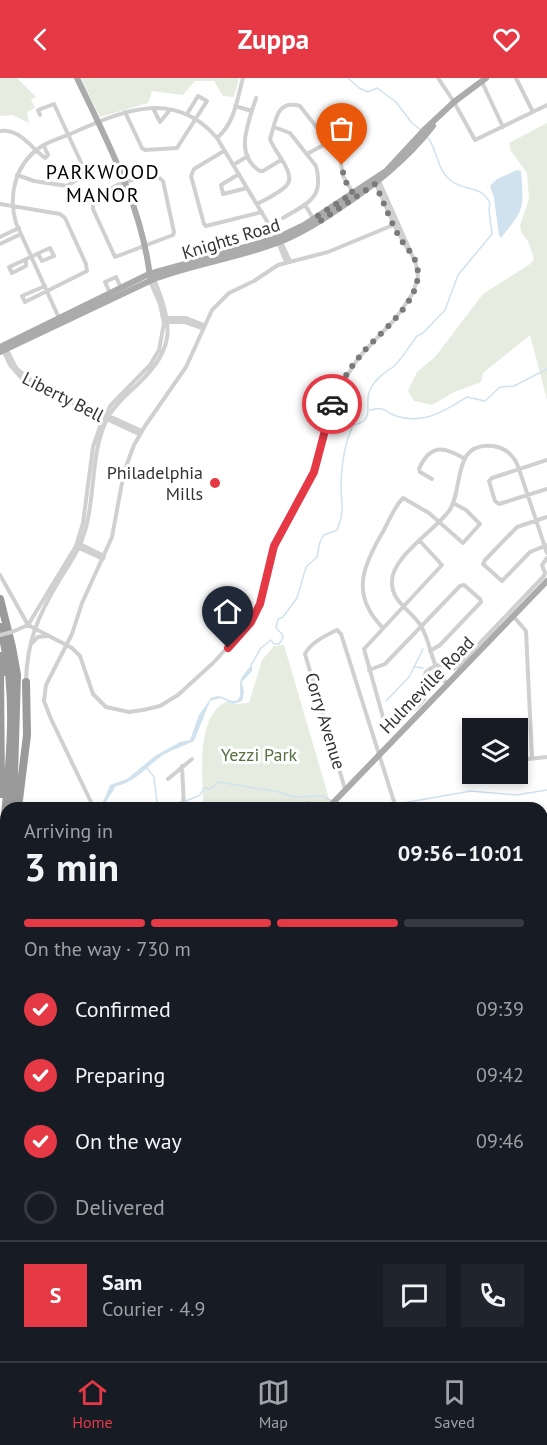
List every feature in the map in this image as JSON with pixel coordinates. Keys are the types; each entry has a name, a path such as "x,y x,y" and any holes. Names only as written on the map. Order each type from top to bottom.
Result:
{"highway":[{"path":"0,599 17,675 14,798"},
{"path":"0,627 8,657 10,679 5,802"},
{"path":"0,656 6,688 9,750"},
{"path":"0,667 2,701 0,802"},
{"path":"14,802 26,682"},
{"path":"19,802 27,735 26,682"},
{"path":"0,873 0,880"},
{"path":"0,873 0,890"}],"main road":[{"path":"75,78 136,212 151,278"},
{"name":"Knights Road","path":"3,348 121,288 202,261 279,241 376,181 454,102 484,80"},
{"name":"Knights Road","path":"316,219 353,193 376,181"},
{"name":"Knights Road","path":"3,348 151,278"},
{"name":"Hulmeville Road","path":"334,802 547,581"}],"street":[{"path":"217,138 228,127 243,78"},
{"path":"438,78 475,140 547,105"},
{"path":"516,78 533,112"},
{"path":"484,80 503,127"},
{"path":"125,112 143,150 178,147 207,101 198,96 187,114"},
{"path":"256,98 244,146 248,156 256,170 260,171 281,160"},
{"path":"18,175 34,181 67,186 85,171 54,104 38,110 40,115"},
{"path":"257,204 288,185 290,174 270,141 284,105 300,106 329,142 342,160 343,176 353,193"},
{"path":"235,106 252,111"},
{"path":"60,319 21,234 12,206 14,186 18,175 24,163 44,146 137,108 153,108 187,114 217,138 279,241 288,262"},
{"path":"153,108 160,122 169,111"},
{"path":"274,127 289,132 316,166 315,197 283,218"},
{"path":"0,130 19,134 43,158 48,155 44,146"},
{"path":"307,154 329,142"},
{"path":"224,151 192,172 202,220 206,226 262,213"},
{"path":"233,165 248,156"},
{"path":"238,174 221,186 223,194 247,188"},
{"path":"150,177 162,180 174,232 170,236 115,256 93,209 93,204 106,192 124,183 150,177"},
{"path":"0,575 28,625 77,652 82,660 89,686 98,701 117,711 152,709 170,701 186,689 241,633 251,622 260,604 270,557 280,533 314,472 338,390 359,357 396,318 415,289 417,269 411,253 401,241 396,224 376,181"},
{"path":"0,204 63,215 86,264 86,272 46,288 26,302"},
{"path":"305,205 316,219"},
{"path":"91,802 44,701 46,685 75,628 82,603 113,534 124,472 140,432 186,368 212,310 225,296 288,262 328,252 396,224"},
{"path":"0,237 19,228"},
{"path":"0,244 21,234"},
{"path":"26,259 26,266 12,273 9,267 32,256 38,254"},
{"path":"110,293 105,282 110,279 116,277 121,288"},
{"path":"26,682 28,650 34,629 78,545 93,447 111,405 155,358 161,344 165,320 164,305 151,278"},
{"path":"165,320 203,327"},
{"name":"Liberty Bell","path":"3,348 10,365 24,381 140,432"},
{"path":"420,541 440,560 442,565 403,606 382,627 364,649 383,717 388,720 410,712 424,699 428,692 424,674 435,666 444,664 453,669 544,576 542,565 547,556 546,546 512,455 496,447 479,448 470,453 461,467 450,509 400,562 392,577 393,593 403,606 421,626 435,666 447,684"},
{"path":"432,479 419,469 431,451 444,449 465,459"},
{"path":"547,460 490,479 489,484 495,501 499,504 547,489"},
{"path":"382,627 370,612 364,596 363,578 368,558 402,499 425,509 462,543 480,526 466,510 453,503"},
{"path":"546,546 530,552 502,581 483,564 517,527 547,517"},
{"path":"78,545 104,557"},
{"path":"0,635 28,625 78,545"},
{"path":"369,670 385,664 462,584 481,601 440,645 430,651"},
{"path":"20,612 27,616 36,613"},
{"path":"513,616 526,631 532,758"},
{"name":"Corry Avenue","path":"345,791 306,662 306,651 317,641 338,630 380,756"},
{"path":"28,650 35,638 49,636"},
{"path":"380,756 394,802"},
{"path":"528,759 547,757"},
{"path":"168,779 192,759"},
{"path":"182,766 183,802"}],"green space":[{"path":"0,78 17,78 36,97 31,100 35,108 27,112 29,123 13,115 0,116"},
{"path":"81,78 239,78 234,97 223,96 214,81 195,81 183,95 152,91 148,103 100,117"},
{"path":"547,123 547,400 530,335 483,373 481,382 454,392 432,405 414,401 408,391 417,372 435,357 483,294 530,264 534,259 520,225 529,199 527,173 511,151 509,143"},
{"name":"Yezzi Park","path":"284,645 330,802 203,802 203,746 210,718 217,708 228,701 233,704 249,703 262,660 274,646"}],"water":[{"path":"517,170 521,171 523,193 521,208 501,238 490,186 497,179"},
{"path":"252,664 252,671 242,682 244,693 242,701 233,704 221,698 210,701 194,741 163,755 135,778 116,786 106,802 102,802 110,785 127,779 155,756 180,742 190,740 199,715 211,698 219,696 231,701 237,700 240,696 241,679"}],"waterway":[{"path":"348,78 359,88 368,92 377,88 396,102 412,123 421,130"},
{"path":"251,665 261,648 271,640 274,644 279,644 283,638 276,628 278,619 283,617 297,598 306,567 317,557 324,535 337,530 342,514 341,480 345,448 353,425 365,420 367,416 368,395 372,386 396,364 417,336 423,333 445,310 458,275 492,234 490,203 477,190 456,184 446,176 428,138"},
{"path":"370,410 382,409 406,418 425,418 442,412 467,397 485,401 500,387 514,386 547,369"},
{"path":"386,701 409,677 423,649"},
{"path":"415,667 423,668"},
{"path":"146,767 154,777 157,802"},
{"path":"186,801 200,795 204,788 210,789 219,782 279,792 293,797 323,796 332,801"},
{"path":"408,802 471,791 516,795 547,790"}],"way so far":[{"path":"332,404 345,377 359,357 396,318 410,298 418,277 414,258 401,241 375,184 319,222 316,217 353,193 344,179 342,165"}],"place":[{"name":"Philadelphia Mills","path":"215,483"}],"district":[{"name":"PARKWOOD MANOR","path":"103,184"}],"route":[{"path":"228,648 251,622 260,604 270,557 280,533 314,472 332,404"}]}
